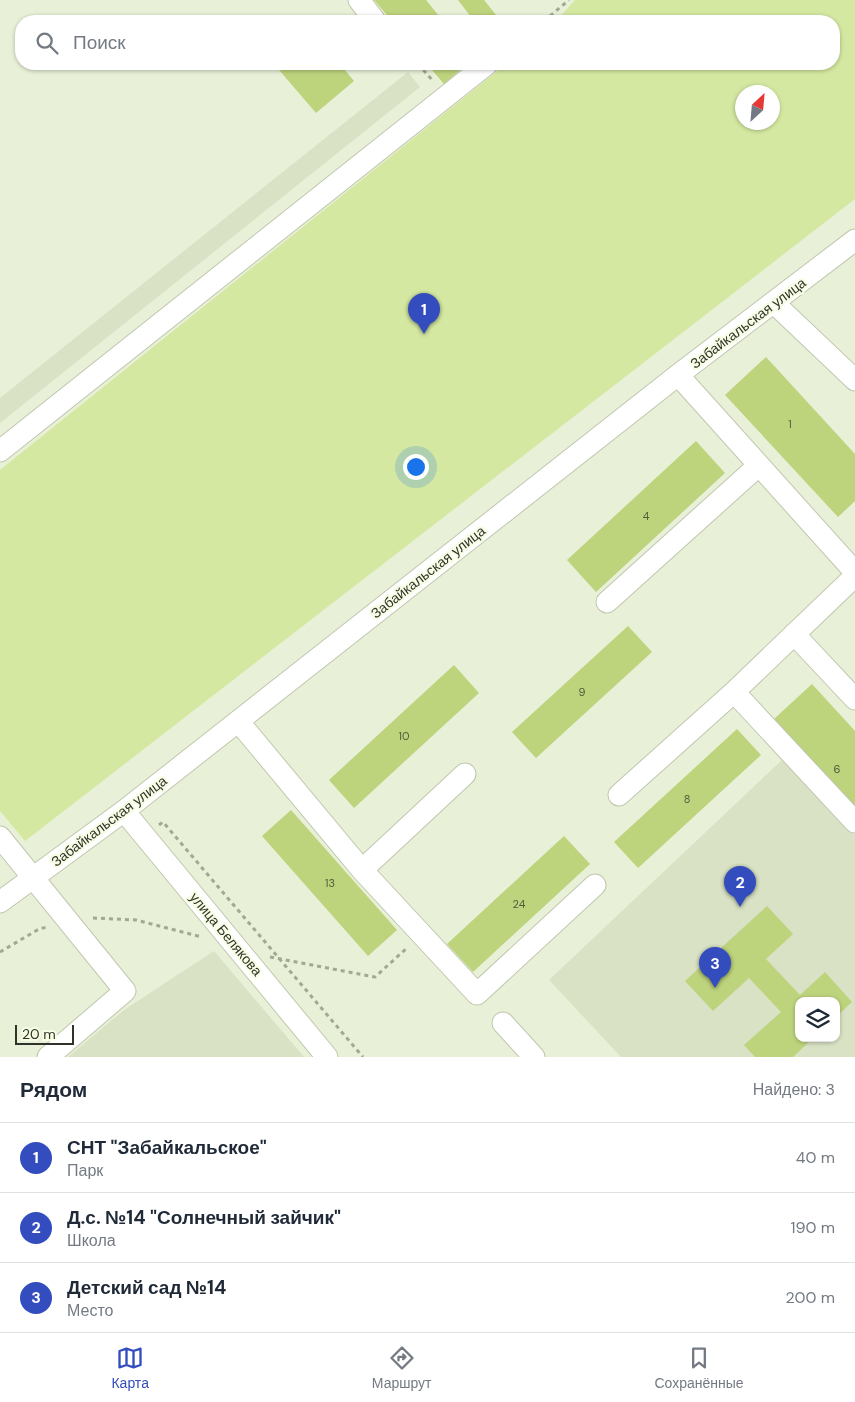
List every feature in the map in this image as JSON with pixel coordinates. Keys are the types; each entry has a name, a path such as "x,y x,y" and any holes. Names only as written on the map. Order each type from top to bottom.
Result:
{"street":[{"path":"359,0 370,15"},
{"path":"0,451 479,70"},
{"name":"Забайкальская улица","path":"0,902 124,811 678,375 855,240"},
{"path":"774,303 855,380"},
{"path":"678,375 855,572"},
{"path":"606,602 759,465"},
{"path":"619,796 734,692 855,576"},
{"path":"794,634 855,699"},
{"path":"734,692 855,822"},
{"path":"238,721 362,870 477,994 595,885"},
{"path":"362,870 465,774"},
{"name":"улица Белякова","path":"124,811 327,1057"},
{"path":"0,837 125,991 48,1057"},
{"path":"503,1023 534,1057"}],"path":[{"path":"551,15 569,0"},
{"path":"145,836 163,822 362,1057"}],"shaded area":[{"path":"408,72 420,87 0,423 0,398"},
{"path":"783,759 855,835 855,1057 621,1057 549,980"},
{"path":"214,951 304,1057 68,1057 124,1010"}],"green space":[{"path":"575,0 855,0 855,199 25,841 0,811 0,470 499,70 840,70 840,15 561,15"}],"building":[{"path":"374,0 426,0 438,15 387,15"},
{"path":"458,0 484,0 496,15 469,15"},
{"path":"279,70 345,70 354,81 316,113"},
{"path":"432,70 460,70 444,84"},
{"path":"766,357 855,454 855,501 838,517 725,395"},
{"path":"696,441 725,473 596,592 567,560"},
{"path":"628,626 652,652 536,758 512,732"},
{"path":"454,665 479,693 354,808 329,780"},
{"path":"812,684 855,731 855,807 774,719"},
{"path":"737,729 761,755 638,868 614,842"},
{"path":"291,810 397,930 368,956 262,836"},
{"path":"564,836 590,864 473,972 447,944"},
{"path":"767,906 793,934 766,959 800,995 825,972 852,1002 840,1013 840,997 795,997 795,1042 809,1042 793,1057 755,1057 744,1045 781,1012 749,978 713,1011 685,981"}],"place":[{"name":"СНТ \"Забайкальское\"","path":"424,334"},
{"name":"Д.с. №14 \"Солнечный зайчик\"","path":"740,907"},
{"name":"Детский сад №14","path":"715,988"}]}
